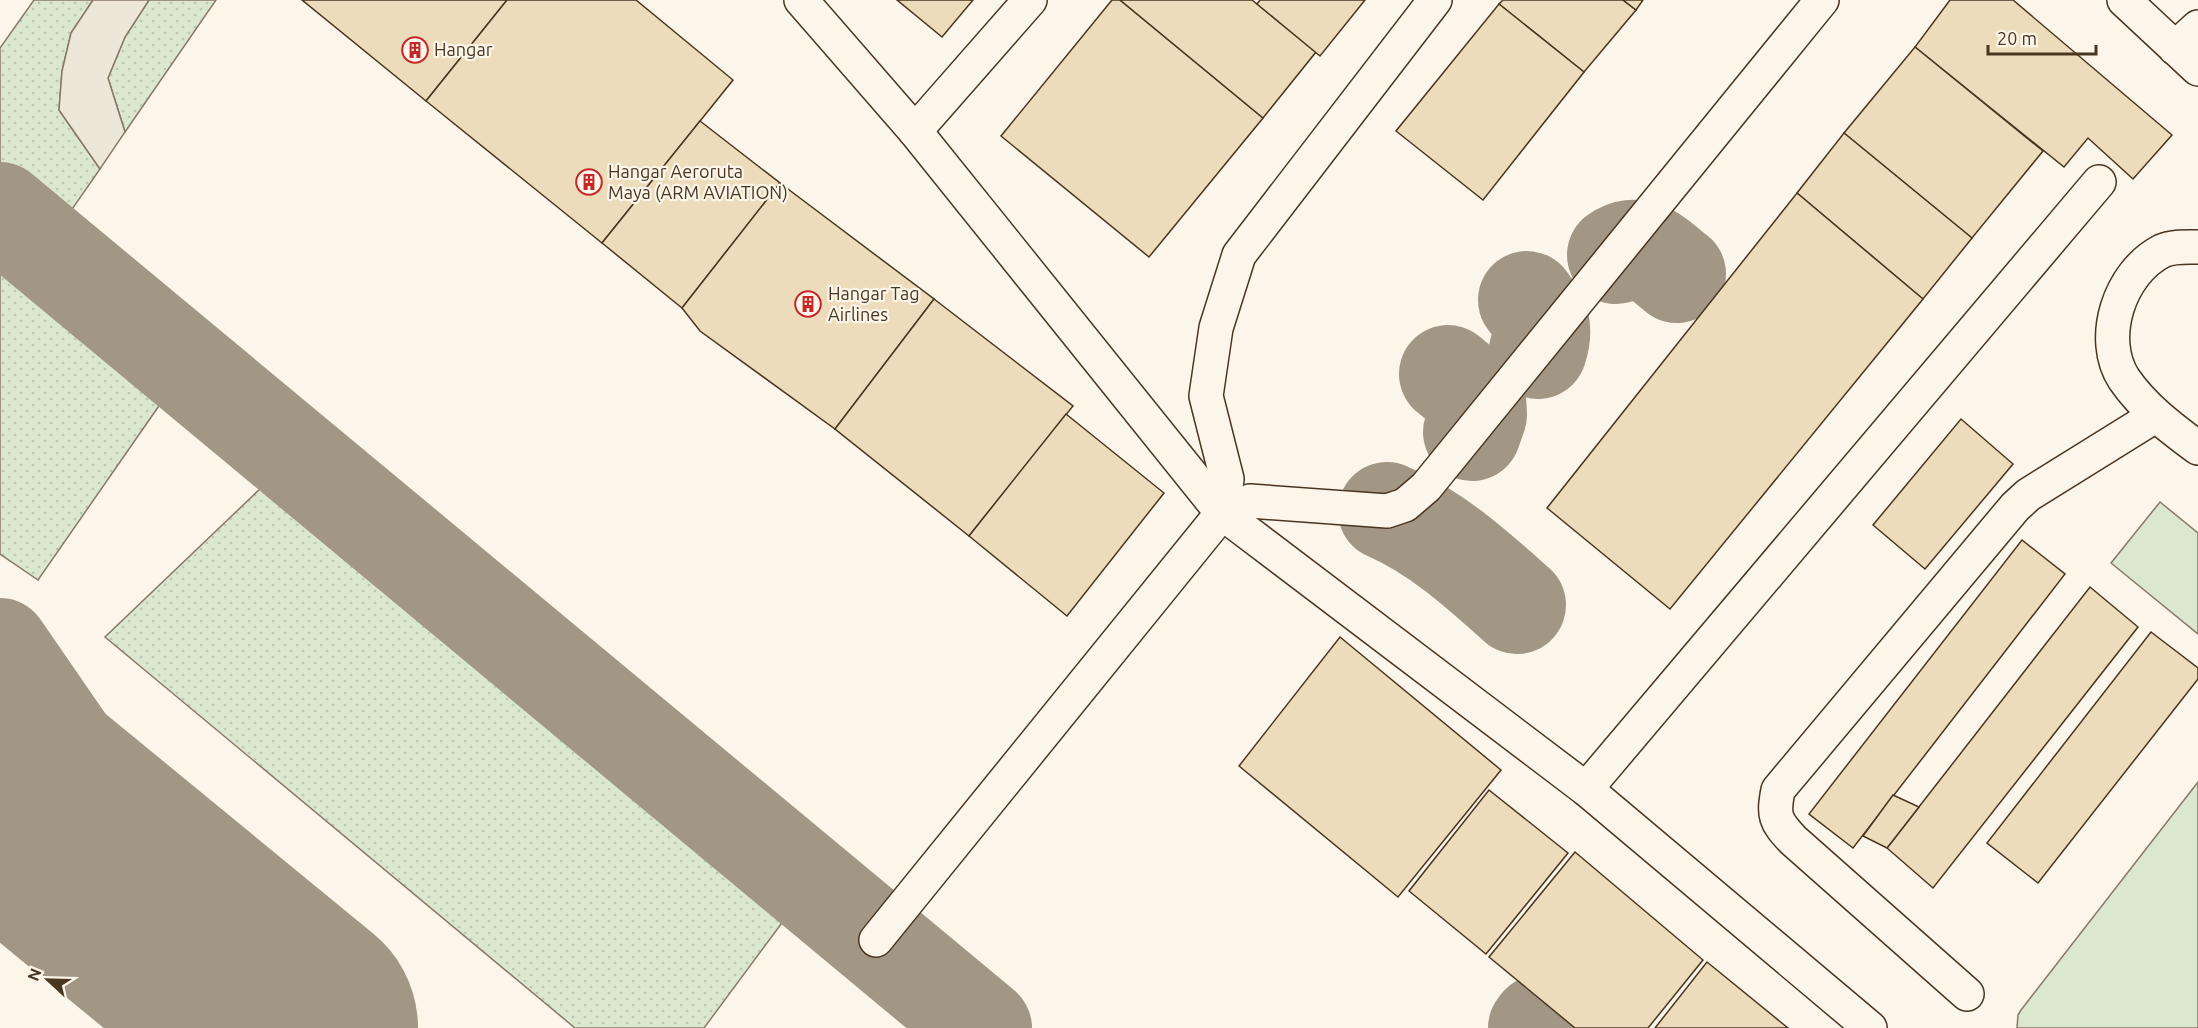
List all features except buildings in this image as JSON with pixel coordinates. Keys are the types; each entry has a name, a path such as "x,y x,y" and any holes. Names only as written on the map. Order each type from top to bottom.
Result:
{"main road":[{"path":"801,0 915,131 1222,513 1587,789 1870,1028"},
{"path":"915,131 1030,0"},
{"path":"1222,513 1227,479 1206,396 1216,328 1239,255 1436,0"},
{"path":"876,940 1222,513 1250,501 1387,511 1405,505 1426,487 1822,0"},
{"path":"2124,0 2190,48"},
{"path":"1587,789 2099,182"},
{"path":"2198,247 2178,247 2161,252 2130,278 2117,305 2111,343 2123,378 2155,416 2198,448"},
{"path":"1967,994 1793,840 1777,823 1775,808 1778,790 2015,507 2028,495 2155,416"}],"green space":[{"path":"34,0 93,0 71,33 62,71 59,110 100,169 59,228 0,177 0,48"},
{"path":"149,0 216,0 125,132 108,78 125,37"},
{"path":"0,258 163,400 38,580 0,554"},
{"path":"262,487 784,920 704,1028 575,1028 105,637"},
{"path":"2160,502 2198,533 2198,634 2111,563"},
{"path":"2198,782 2198,1028 2017,1028 2018,1015 2021,1010"}],"shaded area":[{"path":"93,0 149,0 125,37 108,78 125,132 100,169 59,110 62,71 71,33"}],"taxiway":[{"path":"0,211 983,1028"},
{"path":"1616,255 1624,250 1633,249 1648,252 1677,274"},
{"path":"1527,300 1536,312 1540,324 1541,335 1538,350"},
{"path":"1448,374 1477,398 1478,415 1472,432"},
{"path":"1387,511 1439,541 1472,565 1517,605"},
{"path":"0,647 219,965"},
{"path":"1537,1028 1540,1024"}],"runway":[{"path":"0,785 296,1028"}],"place":[{"name":"Hangar","path":"415,50"},
{"name":"Hangar Aeroruta Maya (ARM AVIATION)","path":"589,182"},
{"name":"Hangar Tag Airlines","path":"808,304"}]}
